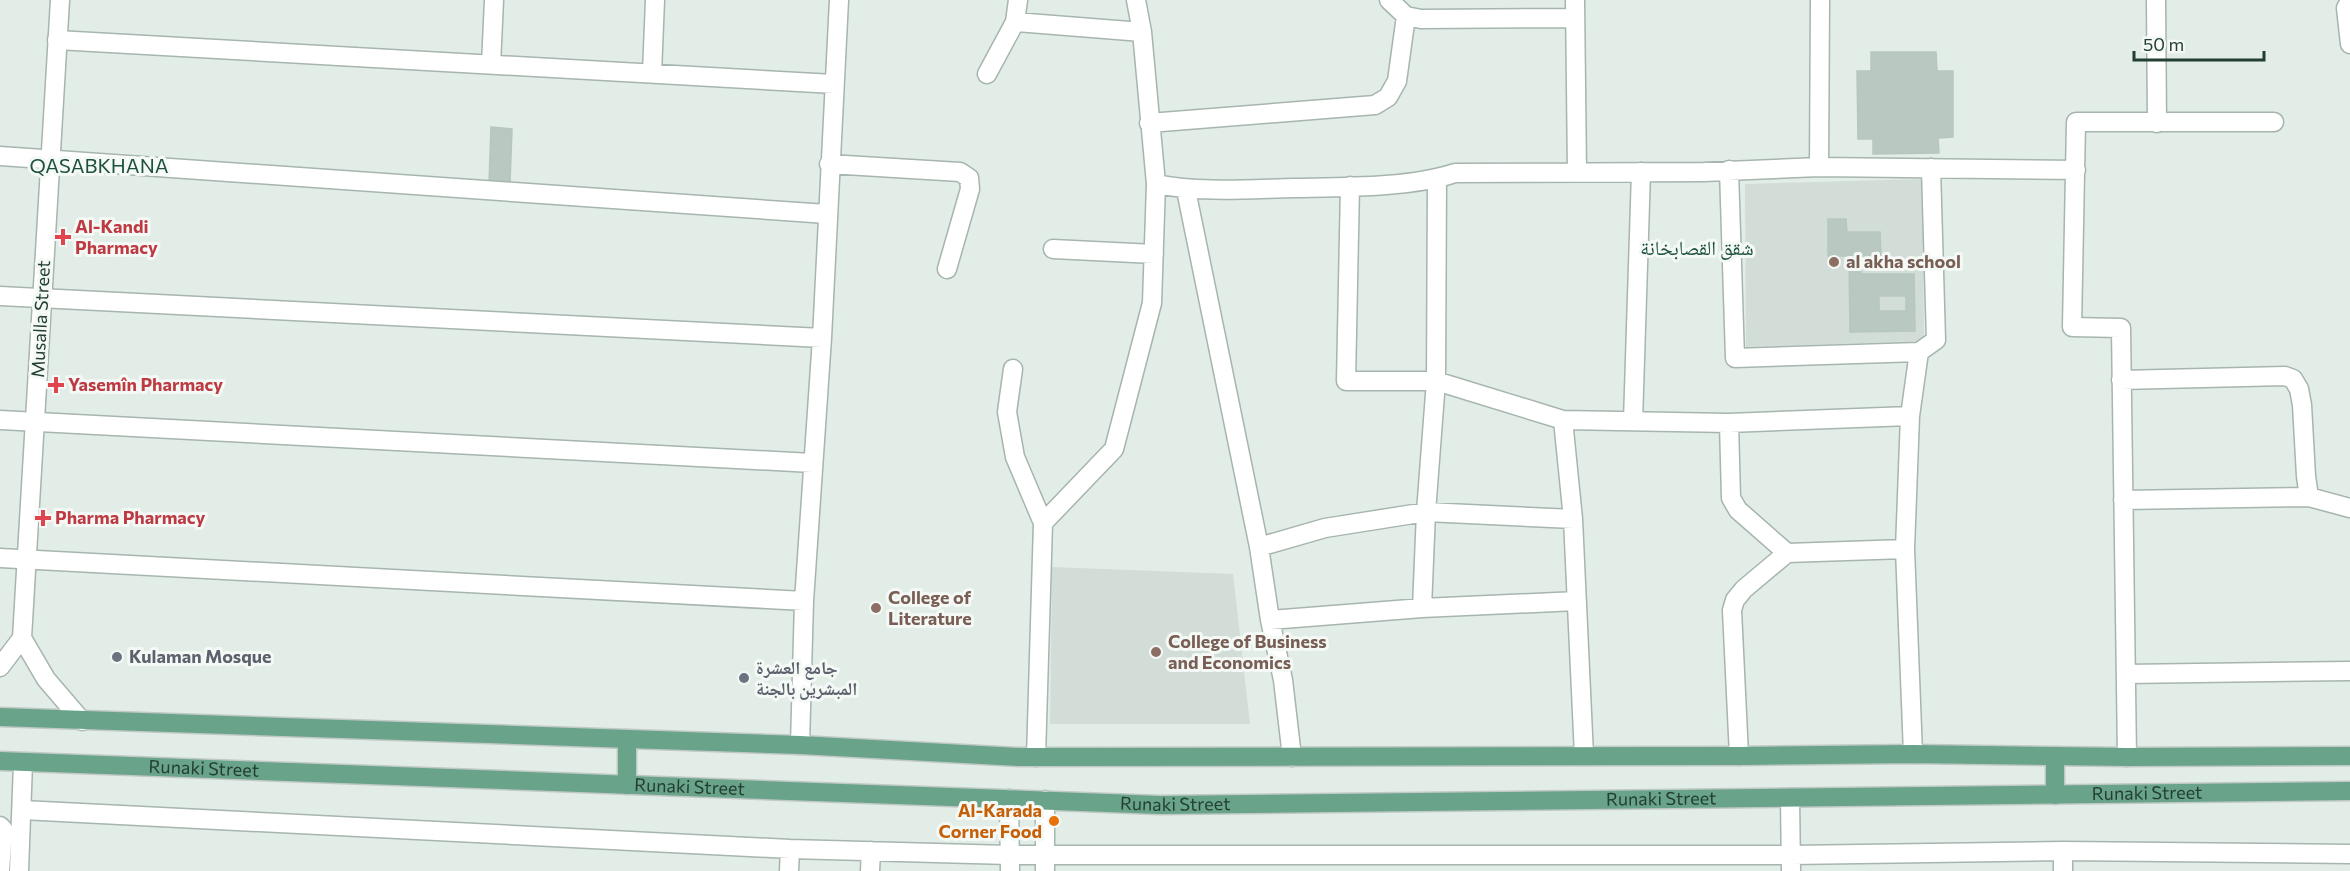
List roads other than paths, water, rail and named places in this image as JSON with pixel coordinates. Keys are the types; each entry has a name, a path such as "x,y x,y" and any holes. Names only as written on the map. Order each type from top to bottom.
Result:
{"main road":[{"name":"Runaki Street","path":"0,717 800,745 1036,757 1913,754 2127,757 2350,756"},
{"path":"627,739 627,785"},
{"path":"2055,756 2055,795"},
{"name":"Runaki Street","path":"0,760 23,763 1160,805 2350,791"}],"street":[{"name":"Musalla Street","path":"22,638 60,0"},
{"path":"491,64 494,0"},
{"path":"652,74 655,0"},
{"path":"800,745 804,601 822,338 839,0"},
{"path":"987,74 1015,22 1018,0"},
{"path":"1043,523 1114,449 1152,303 1156,184 1142,32 1136,0"},
{"path":"1389,0 1406,16 1421,19 1575,9 1577,172"},
{"path":"1819,167 1820,0"},
{"path":"2156,0 2157,123"},
{"path":"2350,1 2346,8 2350,44"},
{"path":"1149,123 1375,105 1388,97 1397,81 1406,16"},
{"path":"1015,22 1142,32"},
{"path":"57,40 834,84"},
{"path":"2127,757 2121,328 2072,327 2076,122 2274,122"},
{"path":"0,156 827,214"},
{"path":"829,164 960,172 969,178 970,189 946,269"},
{"path":"1156,184 1186,190 1350,186 1437,179 1455,173 1704,172 1819,167 2076,170"},
{"path":"1728,170 1735,358 1919,352 1936,340 1931,168"},
{"path":"1633,421 1641,172"},
{"path":"1422,608 1426,512 1436,381 1437,179"},
{"path":"1350,186 1346,381 1436,381 1527,407 1563,420 1728,423 1910,416"},
{"path":"1186,190 1259,547 1270,620 1283,680 1292,757"},
{"path":"1053,249 1154,254"},
{"path":"0,296 822,338"},
{"path":"1913,754 1905,549 1910,416 1919,352"},
{"path":"1014,369 1007,412 1015,457 1043,523 1036,757"},
{"path":"2121,380 2285,376 2293,379 2299,389 2302,405 2309,497"},
{"path":"0,420 812,464"},
{"path":"1563,420 1573,519 1584,756"},
{"path":"1728,423 1731,498 1738,510 1787,553"},
{"path":"2123,500 2309,497 2350,508"},
{"path":"1259,547 1325,528 1426,512 1573,519"},
{"path":"1739,756 1732,610 1735,600 1744,589 1787,553 1905,549"},
{"path":"0,558 804,601"},
{"path":"1270,620 1422,608 1576,601"},
{"path":"0,666 22,638 46,679 82,721"},
{"path":"2126,674 2350,671"},
{"path":"0,871 23,763"},
{"path":"1790,798 1791,863"},
{"path":"1009,799 1010,863"},
{"path":"1045,800 1045,863"},
{"path":"9,824 871,851 1010,863 1791,863 2063,851 2331,863 2350,855"},
{"path":"9,824 20,871"},
{"path":"789,871 790,849"},
{"path":"870,871 871,851"},
{"path":"2063,851 2063,871"}],"place":[{"name":"Al-Kandi Pharmacy","path":"63,237"},
{"name":"al akha school","path":"1834,262"},
{"name":"Yasemîn Pharmacy","path":"56,385"},
{"name":"Pharma Pharmacy","path":"43,518"},
{"name":"College of Literature","path":"876,608"},
{"name":"College of Business and Economics","path":"1156,652"},
{"name":"Kulaman Mosque","path":"117,657"},
{"name":"جامع العشرة المبشرين بالجنة","path":"744,678"},
{"name":"Al-Karada Corner Food","path":"1054,821"}],"district":[{"name":"QASABKHANA","path":"99,166"},
{"name":"شقق القصابخانة","path":"1697,248"}]}
